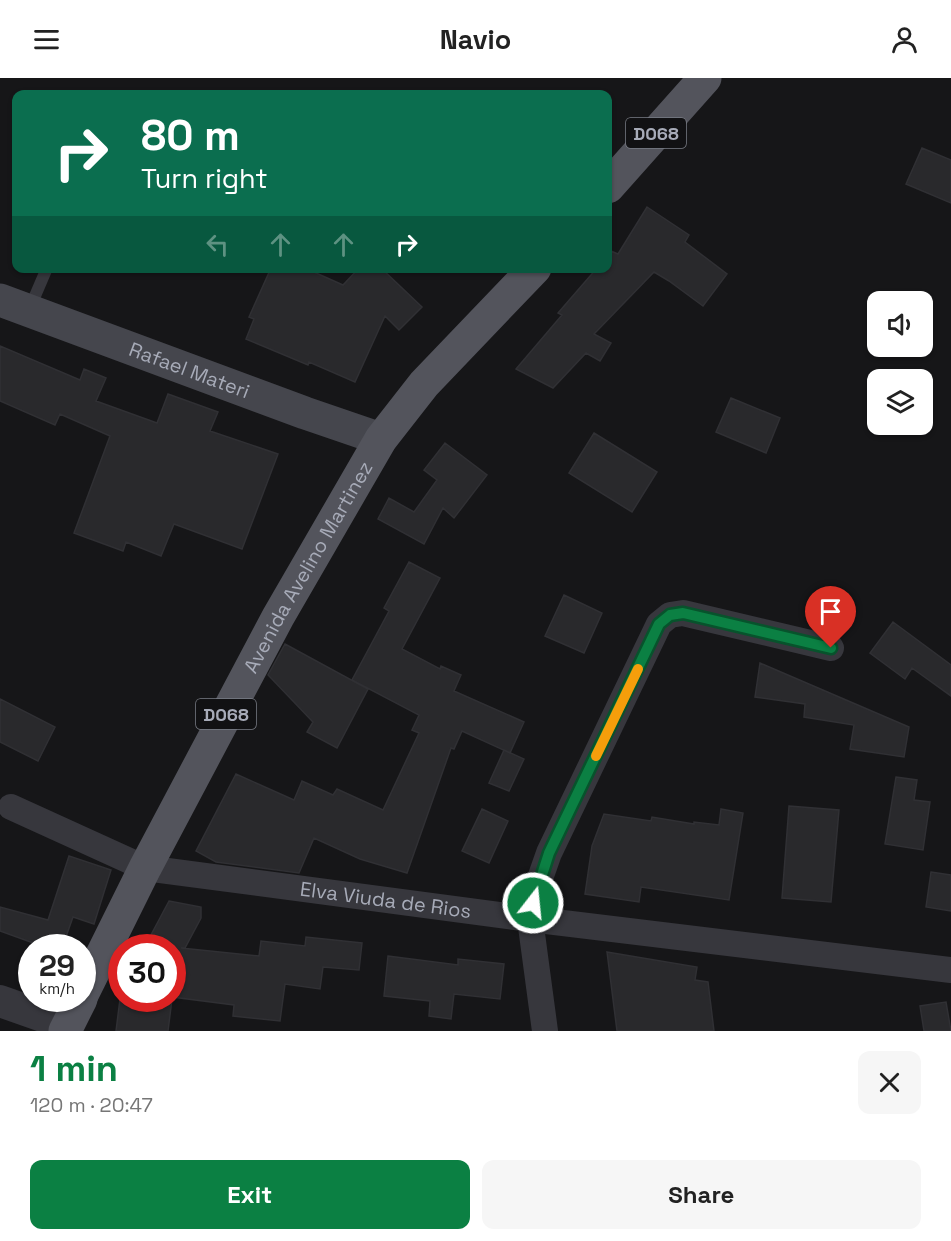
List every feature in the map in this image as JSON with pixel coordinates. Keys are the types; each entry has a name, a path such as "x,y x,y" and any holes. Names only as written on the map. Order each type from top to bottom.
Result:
{"main road":[{"name":"D068","path":"612,183 705,78"},
{"name":"Avenida Avelino Martinez","path":"96,967 145,868 278,617 381,439 424,384 530,273"},
{"name":"Rafael Materi","path":"14,306 381,439"}],"street":[{"path":"545,1031 530,919 537,887 549,853 659,624 670,615 683,613 831,648"},
{"name":"Elva Viuda de Rios","path":"10,807 145,868 530,919 951,970"},
{"path":"0,1001 18,1004"}],"lane":[{"path":"14,306 43,273"}],"building":[{"path":"922,148 951,160 951,203 906,184"},
{"path":"647,207 689,235 685,242 727,274 703,306 654,272 594,334 611,343 600,361 586,353 553,388 516,369 562,315 558,313 593,273 612,273 612,251 618,254"},
{"path":"269,273 316,273 343,285 354,273 386,273 422,307 399,330 385,316 355,382 246,339 254,319 249,317"},
{"path":"0,346 80,380 84,369 106,378 96,401 157,423 168,394 218,412 210,431 278,454 242,549 174,524 161,556 126,542 123,551 74,533 110,436 60,414 55,425 0,401"},
{"path":"731,398 780,418 766,453 716,432"},
{"path":"594,433 657,472 632,512 569,473"},
{"path":"445,443 487,475 454,518 443,508 424,544 378,519 389,498 414,512 437,480 424,470"},
{"path":"409,562 440,578 402,649 440,669 441,666 461,675 454,691 524,722 510,753 462,731 454,749 451,748 407,873 360,859 314,838 299,873 216,862 196,851 236,774 294,800 302,781 333,795 337,789 383,810 419,733 412,730 419,715 352,680 389,611 384,608"},
{"path":"564,595 602,613 584,653 545,636"},
{"path":"893,622 951,665 951,696 912,668 905,679 870,653"},
{"path":"285,644 368,689 337,748 307,732 313,722 268,675"},
{"path":"760,663 909,727 904,757 850,749 854,725 804,717 805,704 755,697"},
{"path":"0,699 55,727 38,761 0,742"},
{"path":"504,750 524,759 509,791 489,783"},
{"path":"896,777 917,780 914,800 930,802 923,850 885,844"},
{"path":"789,806 839,810 831,902 782,898"},
{"path":"482,809 508,821 489,863 462,851"},
{"path":"721,809 743,813 729,900 641,887 639,902 585,894 592,846 604,814 651,821 652,817 694,824 694,822 719,825"},
{"path":"69,856 111,870 94,924 73,917 67,934 18,934 18,938 0,931 0,907 48,920"},
{"path":"931,872 951,875 951,911 926,907"},
{"path":"169,901 201,907 201,918 186,946 186,934 151,934"},
{"path":"306,937 362,943 359,970 323,967 320,989 285,984 280,1021 233,1016 234,1005 186,999 186,949 259,956 261,941 305,946"},
{"path":"607,952 697,967 695,980 708,982 714,1031 617,1031"},
{"path":"388,956 458,965 458,959 504,964 500,999 454,994 451,1019 429,1016 430,1001 384,996"},
{"path":"946,1002 951,1031 924,1031 920,1006"},
{"path":"118,1012 170,1012 168,1031 116,1031"}],"slow traffic":[{"path":"596,756 638,669"}],"route":[{"path":"533,903 549,853 659,624 670,615 683,613 831,648"}]}
